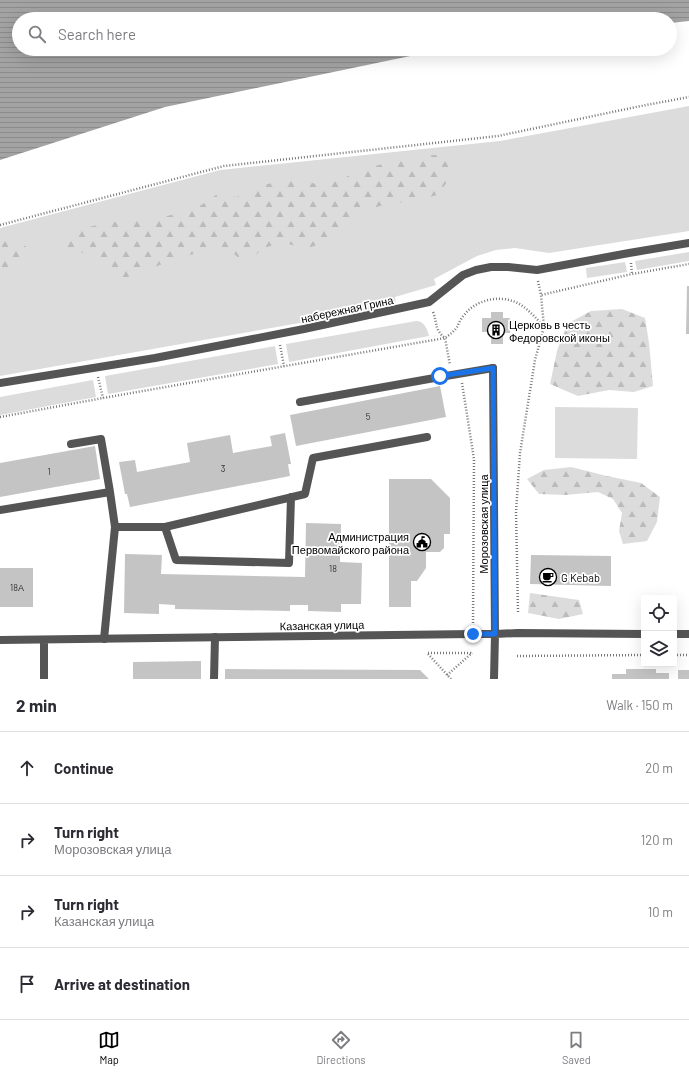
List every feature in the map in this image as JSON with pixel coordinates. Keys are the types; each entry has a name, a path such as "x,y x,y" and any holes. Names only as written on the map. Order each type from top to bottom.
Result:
{"street":[{"name":"набережная Грина","path":"0,384 171,355 304,329 429,302 462,275 476,270 491,267 508,267 537,270 689,243"},
{"name":"Морозовская улица","path":"452,375 493,368 494,679"},
{"path":"300,402 452,375"},
{"path":"114,527 165,527 305,494 313,458 427,437"},
{"path":"71,444 101,439 110,492 114,527 104,639"},
{"path":"0,510 110,492"},
{"path":"165,527 176,560 289,563 291,497"},
{"name":"Казанская улица","path":"0,640 518,633 641,634"},
{"path":"677,634 689,634"},
{"path":"214,679 215,637"},
{"path":"44,640 44,679"}],"path":[{"path":"0,225 224,166 498,136 641,106 689,98"},
{"path":"630,261 632,274"},
{"path":"541,295 632,274 689,264"},
{"path":"518,612 516,512 520,453 535,360 544,327 537,270"},
{"path":"0,417 445,338 456,329 464,314 476,304 491,299 505,299 521,305 544,327"},
{"path":"435,318 438,332 445,338 452,375 462,380 474,458 473,626"},
{"path":"280,346 284,366"},
{"path":"98,379 103,398"},
{"path":"447,675 473,653 428,653 447,675 451,679"},
{"path":"517,656 641,655"},
{"path":"677,655 689,655"}],"green space":[{"path":"689,106 689,231 549,253 515,248 496,250 477,256 434,279 436,285 395,297 396,306 0,376 0,228 220,170 500,141"},
{"path":"433,155 456,157 452,176 437,195 415,201 387,204 355,213 331,241 304,249 283,242 264,248 245,263 228,249 204,251 176,259 125,278 81,252 69,258 65,233 135,218 162,217 194,210 216,195 237,197 251,188 297,177 323,187 364,169 400,159"},
{"path":"9,239 36,251 0,279 0,241"},
{"path":"689,252 689,261 637,270 635,261"},
{"path":"625,262 627,272 587,278 586,268"},
{"path":"622,309 645,318 653,386 634,392 609,390 578,396 550,384 557,351 567,324 591,311"},
{"path":"416,321 421,322 425,326 429,336 289,362 286,344"},
{"path":"275,346 278,364 108,394 105,376"},
{"path":"93,380 96,397 0,415 0,397"},
{"path":"555,407 638,408 637,459 555,458"},
{"path":"571,467 641,483 660,497 657,522 647,541 623,544 619,531 622,513 613,499 598,492 565,495 539,494 527,479 544,470"},
{"path":"530,593 579,600 583,614 559,619 528,613"}],"shaded area":[{"path":"0,0 689,0 689,21 677,22 677,12 12,12 12,56 410,56 165,107 0,160"}],"building":[{"path":"687,286 689,286 689,334 686,334"},
{"name":"Церковь в честь Федоровской иконы","path":"491,312 503,312 503,318 510,318 510,333 503,333 503,344 491,344 491,332 482,332 482,318 491,318"},
{"path":"440,386 446,417 296,446 290,415"},
{"path":"285,433 291,464 288,464 290,476 130,507 127,494 125,494 119,462 135,460 137,472 190,462 187,443 230,435 233,453 272,446 270,436"},
{"path":"95,446 100,479 0,497 0,463"},
{"path":"389,479 431,479 450,498 450,534 444,534 444,548 440,552 426,552 426,568 417,581 411,581 411,607 389,607"},
{"path":"306,523 341,524 340,562 362,563 361,604 341,604 341,612 308,611 308,605 290,605 290,611 175,609 175,605 159,604 159,614 124,613 125,554 162,555 161,574 305,577"},
{"path":"531,555 611,556 611,586 530,584"},
{"path":"0,568 33,568 33,607 0,607"},
{"path":"201,661 201,679 133,679 133,662"},
{"path":"225,669 420,670 429,679 225,679"},
{"path":"626,669 656,669 656,673 669,673 669,679 612,679 612,674 626,674"},
{"path":"678,670 689,670 689,679 678,679"}],"place":[{"name":"Церковь в честь Федоровской иконы","path":"496,330"},
{"name":"Администрация Первомайского района","path":"422,542"},
{"name":"G Kebab","path":"548,577"}],"route":[{"path":"440,376 493,368 495,634 473,634"}]}
